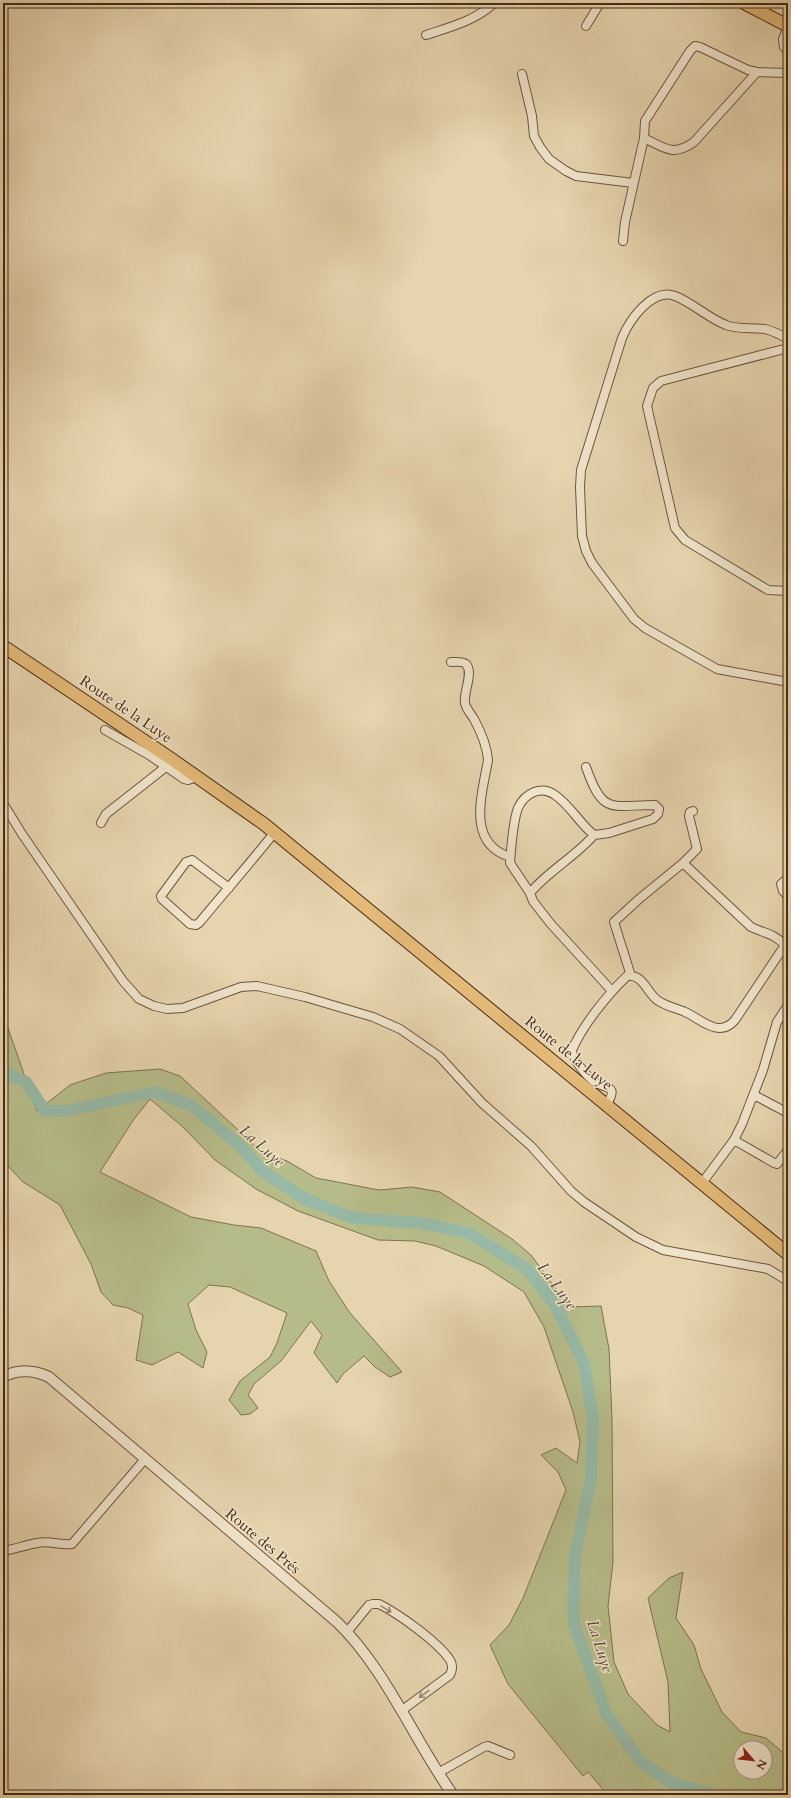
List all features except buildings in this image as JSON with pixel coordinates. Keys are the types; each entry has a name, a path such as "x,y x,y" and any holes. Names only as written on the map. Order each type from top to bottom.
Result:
{"main road":[{"path":"744,3 788,26"},
{"path":"763,4 788,17"},
{"name":"Route de la Luye","path":"3,646 197,777 330,878 788,1254"}],"street":[{"path":"426,35 472,19 481,14 494,3"},
{"path":"586,26 600,3"},
{"path":"788,26 782,41 784,47 788,50"},
{"path":"623,241 625,222 644,138 645,121 690,51 695,46 700,47 748,70 757,72 788,73"},
{"path":"644,138 674,151 690,145 757,72"},
{"path":"522,74 532,116 534,136 549,159 576,176 633,183"},
{"path":"788,338 764,329 739,328 726,325 675,296 664,296 648,302 632,320 622,338 581,470 580,486 582,536 586,551 592,563 640,625 717,669 788,682"},
{"path":"788,348 661,380 653,388 647,406 678,532 685,540 768,590 788,591"},
{"path":"451,662 461,662 466,664 469,671 465,702 466,707 482,734 487,753 481,802 480,825 484,837 490,846 501,854 510,857"},
{"path":"105,730 188,780 197,777"},
{"path":"101,823 106,814 167,766"},
{"path":"530,893 537,884 586,844 594,835 609,833 653,819 658,814 659,808 655,805 622,807 611,805 600,798 586,767"},
{"path":"594,835 555,794 540,790 532,792 524,799 518,809 510,863 530,893 533,902 550,923 612,991"},
{"path":"3,803 22,834 123,981 140,999 154,1006 167,1009 183,1008 241,987 257,986 373,1017 400,1029 439,1056 462,1079 482,1103 531,1146 571,1191 584,1202 636,1238 663,1250 730,1263 753,1265 768,1269 788,1281"},
{"path":"631,976 614,922 639,899 684,863 697,849 689,816 690,812 693,811"},
{"path":"229,888 192,860 188,860 161,896 162,899 190,924 196,926 229,888 273,835"},
{"path":"607,1104 611,1096 609,1087 591,1079 572,1055 574,1045 612,991 627,976 638,977 648,991 662,1003 686,1012 712,1028 725,1027 731,1025 735,1020 787,946 774,935 751,927 684,863"},
{"path":"788,878 781,884 783,891 788,896"},
{"path":"702,1183 734,1140 742,1124 763,1070 777,1022 788,1005"},
{"path":"754,1095 788,1114"},
{"path":"734,1140 777,1164 788,1150"},
{"name":"Route des Prés","path":"3,1378 18,1372 28,1371 49,1377 348,1632 373,1666 453,1795"},
{"path":"3,1551 21,1548 37,1542 52,1542 67,1545 72,1544 145,1459"},
{"path":"348,1632 369,1606 378,1604 422,1632 450,1661 452,1671 446,1679 401,1711"},
{"path":"438,1772 488,1746 510,1755"}],"green space":[{"path":"3,1014 37,1111 70,1085 106,1073 160,1069 180,1076 263,1153 287,1161 316,1178 379,1190 412,1187 440,1192 512,1239 531,1255 569,1307 601,1306 609,1349 612,1419 613,1562 608,1606 614,1662 628,1694 657,1725 670,1732 668,1682 648,1598 669,1578 683,1572 676,1618 694,1645 701,1669 722,1712 741,1732 766,1738 768,1740 733,1740 733,1780 773,1780 773,1744 788,1757 788,1795 608,1795 588,1772 583,1776 508,1684 490,1645 509,1625 523,1598 566,1490 558,1472 541,1455 556,1448 577,1463 580,1442 573,1412 544,1327 524,1292 484,1266 436,1246 415,1241 378,1240 298,1211 256,1189 215,1160 183,1127 150,1099 134,1119 100,1172 191,1217 234,1225 261,1228 316,1251 329,1281 350,1313 402,1372 390,1377 375,1367 364,1356 343,1374 337,1383 314,1353 322,1335 311,1321 281,1361 254,1384 248,1395 258,1408 250,1414 241,1415 229,1400 240,1381 270,1357 277,1343 287,1313 230,1287 209,1285 188,1304 196,1330 207,1352 203,1368 178,1352 152,1365 136,1360 143,1315 128,1308 113,1305 101,1292 91,1264 60,1205 23,1182 3,1159"}],"waterway":[{"name":"La Luye","path":"3,1072 26,1082 45,1111 66,1111 155,1092 191,1105 238,1144 264,1172 305,1199 353,1218 421,1223 469,1233 527,1269 555,1305 584,1363 593,1418 591,1479 575,1556 574,1624 606,1713 640,1761 672,1783 714,1795"}]}
